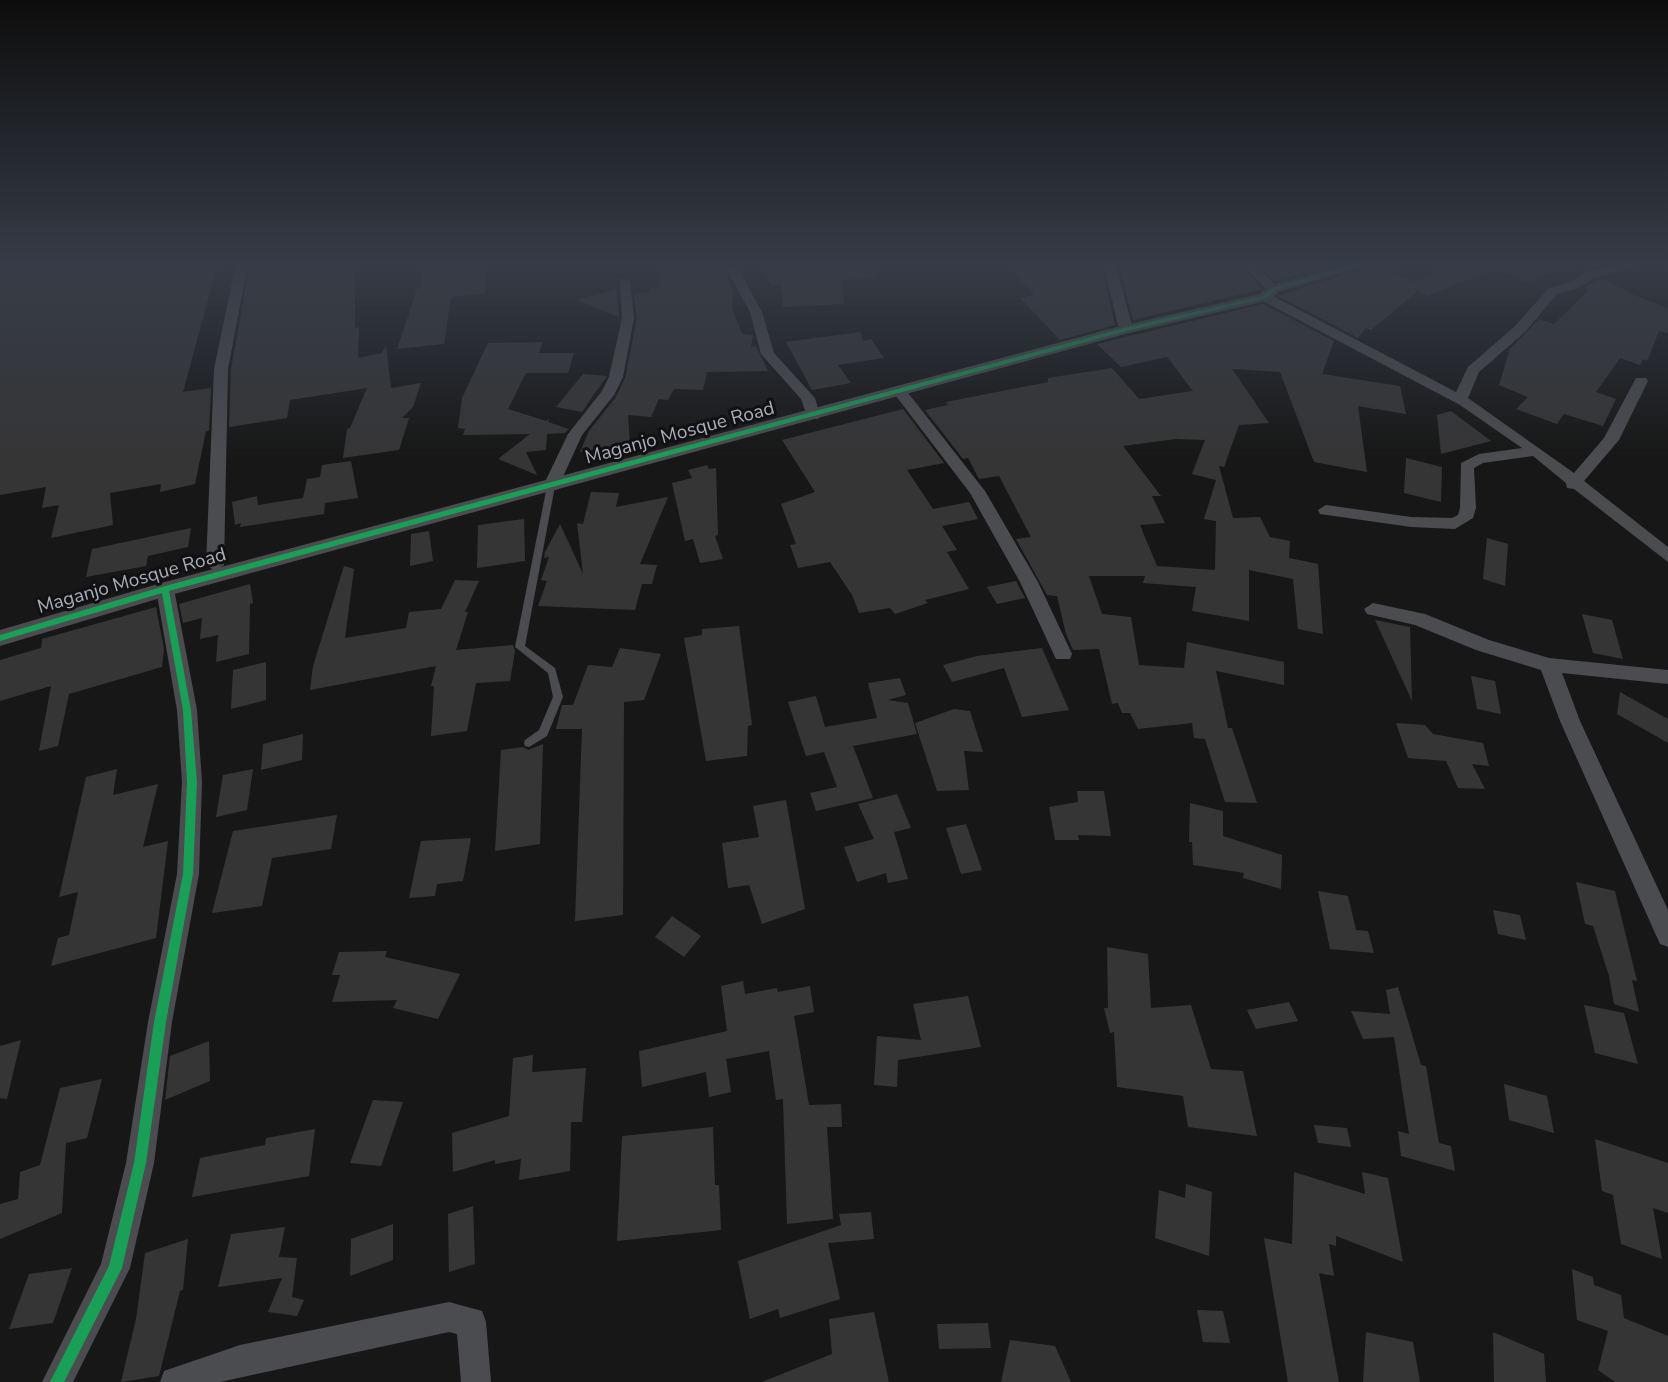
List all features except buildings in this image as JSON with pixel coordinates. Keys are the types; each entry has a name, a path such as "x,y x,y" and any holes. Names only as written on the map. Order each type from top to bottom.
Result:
{"street":[{"path":"215,565 222,369 230,327"},
{"path":"551,486 575,434 609,392 616,377 626,327"},
{"path":"760,327 768,354 808,398 813,416"},
{"name":"Maganjo Mosque Road","path":"0,638 165,589 813,416 1132,327"},
{"path":"1331,327 1460,399 1535,451 1573,484 1668,556"},
{"path":"1460,399 1473,370 1521,327"},
{"path":"1573,484 1611,440 1641,381"},
{"path":"900,392 977,491 1029,582 1063,654"},
{"path":"1326,510 1410,522 1455,524 1465,518 1468,508 1466,466 1479,459 1535,451"},
{"path":"57,1382 115,1268 141,1163 160,1022 188,874 192,782 187,710 165,589"},
{"path":"1373,609 1419,619 1483,645 1549,665 1668,677"},
{"path":"1549,665 1570,720 1668,936"},
{"path":"175,1382 240,1360 449,1317 471,1322 476,1382"}],"lane":[{"path":"529,743 543,733 558,698 552,671 520,647 551,486"}],"cycle path":[{"path":"0,638 165,589 1133,327"},
{"path":"57,1382 115,1268 140,1163 160,1022 188,874 192,782 187,710 165,589"}]}
